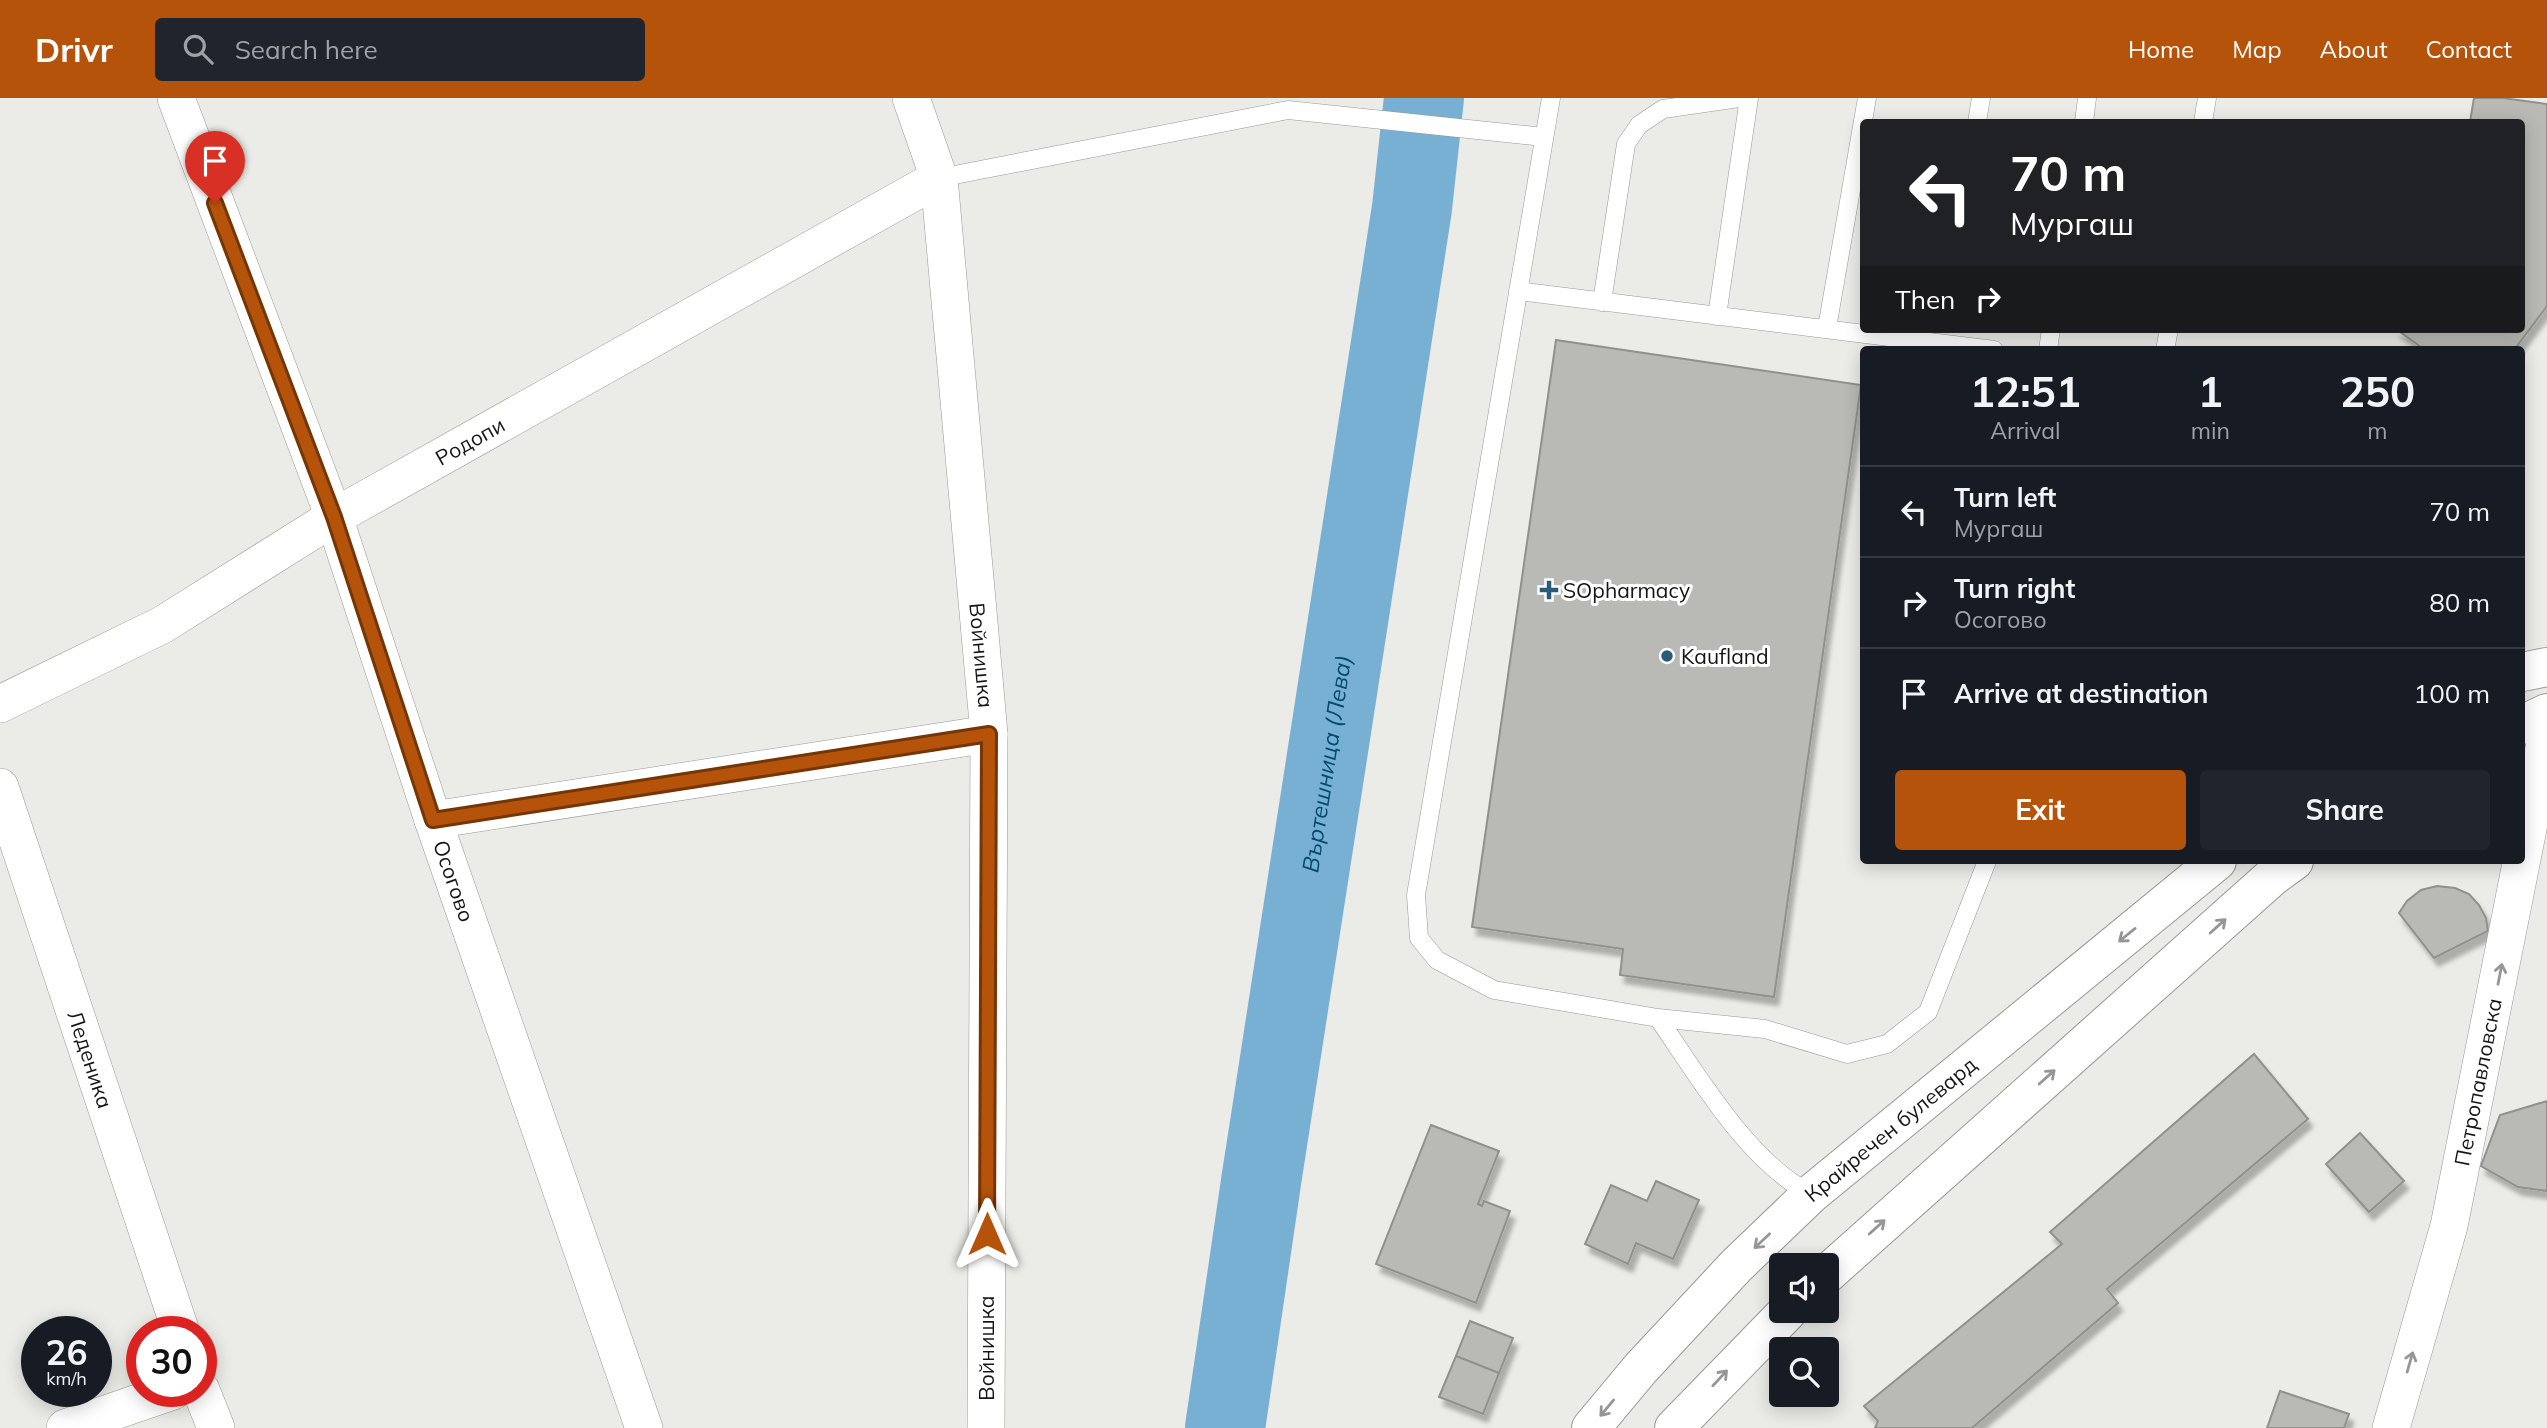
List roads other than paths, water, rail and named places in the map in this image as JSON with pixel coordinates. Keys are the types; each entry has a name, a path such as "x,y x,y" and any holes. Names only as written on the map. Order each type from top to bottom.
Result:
{"street":[{"name":"Осогово","path":"176,98 334,517 433,820 644,1428"},
{"name":"Войнишка","path":"911,98 939,177 989,734 986,1428"},
{"name":"Родопи","path":"0,704 162,625 334,517 939,177"},
{"path":"2525,671 2547,667"},
{"path":"2525,723 2547,713"},
{"name":"Петропавловска","path":"2525,844 2547,733"},
{"path":"433,820 989,734"},
{"name":"Леденика","path":"0,787 176,1316"},
{"name":"Крайречен булевард","path":"1591,1428 1640,1368 1736,1266 1811,1194 2213,864"},
{"path":"1839,1263 2272,877 2290,864"},
{"name":"Петропавловска","path":"2391,1428 2449,1226 2521,864"},
{"path":"1674,1428 1776,1323"},
{"path":"65,1428 126,1407"},
{"path":"208,1407 216,1428"}],"lane":[{"path":"1551,98 1416,895 1419,938 1437,960 1494,990 1658,1018 1765,1029 1847,1054 1887,1044 1928,1012 1986,864"},
{"path":"1602,302 1626,144 1639,125 1663,108 1739,98"},
{"path":"1717,316 1749,98"},
{"path":"1863,119 1867,98"},
{"path":"1978,119 1981,98"},
{"path":"2084,119 2087,98"},
{"path":"2204,119 2207,98"},
{"path":"939,177 1288,110 1544,137"},
{"path":"1827,328 1860,138"},
{"path":"1518,291 1860,332"},
{"path":"1874,333 1972,346"},
{"path":"1658,1018 1717,1104 1750,1143 1793,1185 1811,1194"}],"waterway":[{"name":"Въртешница (Лева)","path":"1225,1428 1412,208 1424,98"}],"place":[{"name":"SOpharmacy","path":"1549,590"},
{"name":"Kaufland","path":"1667,656"}]}
